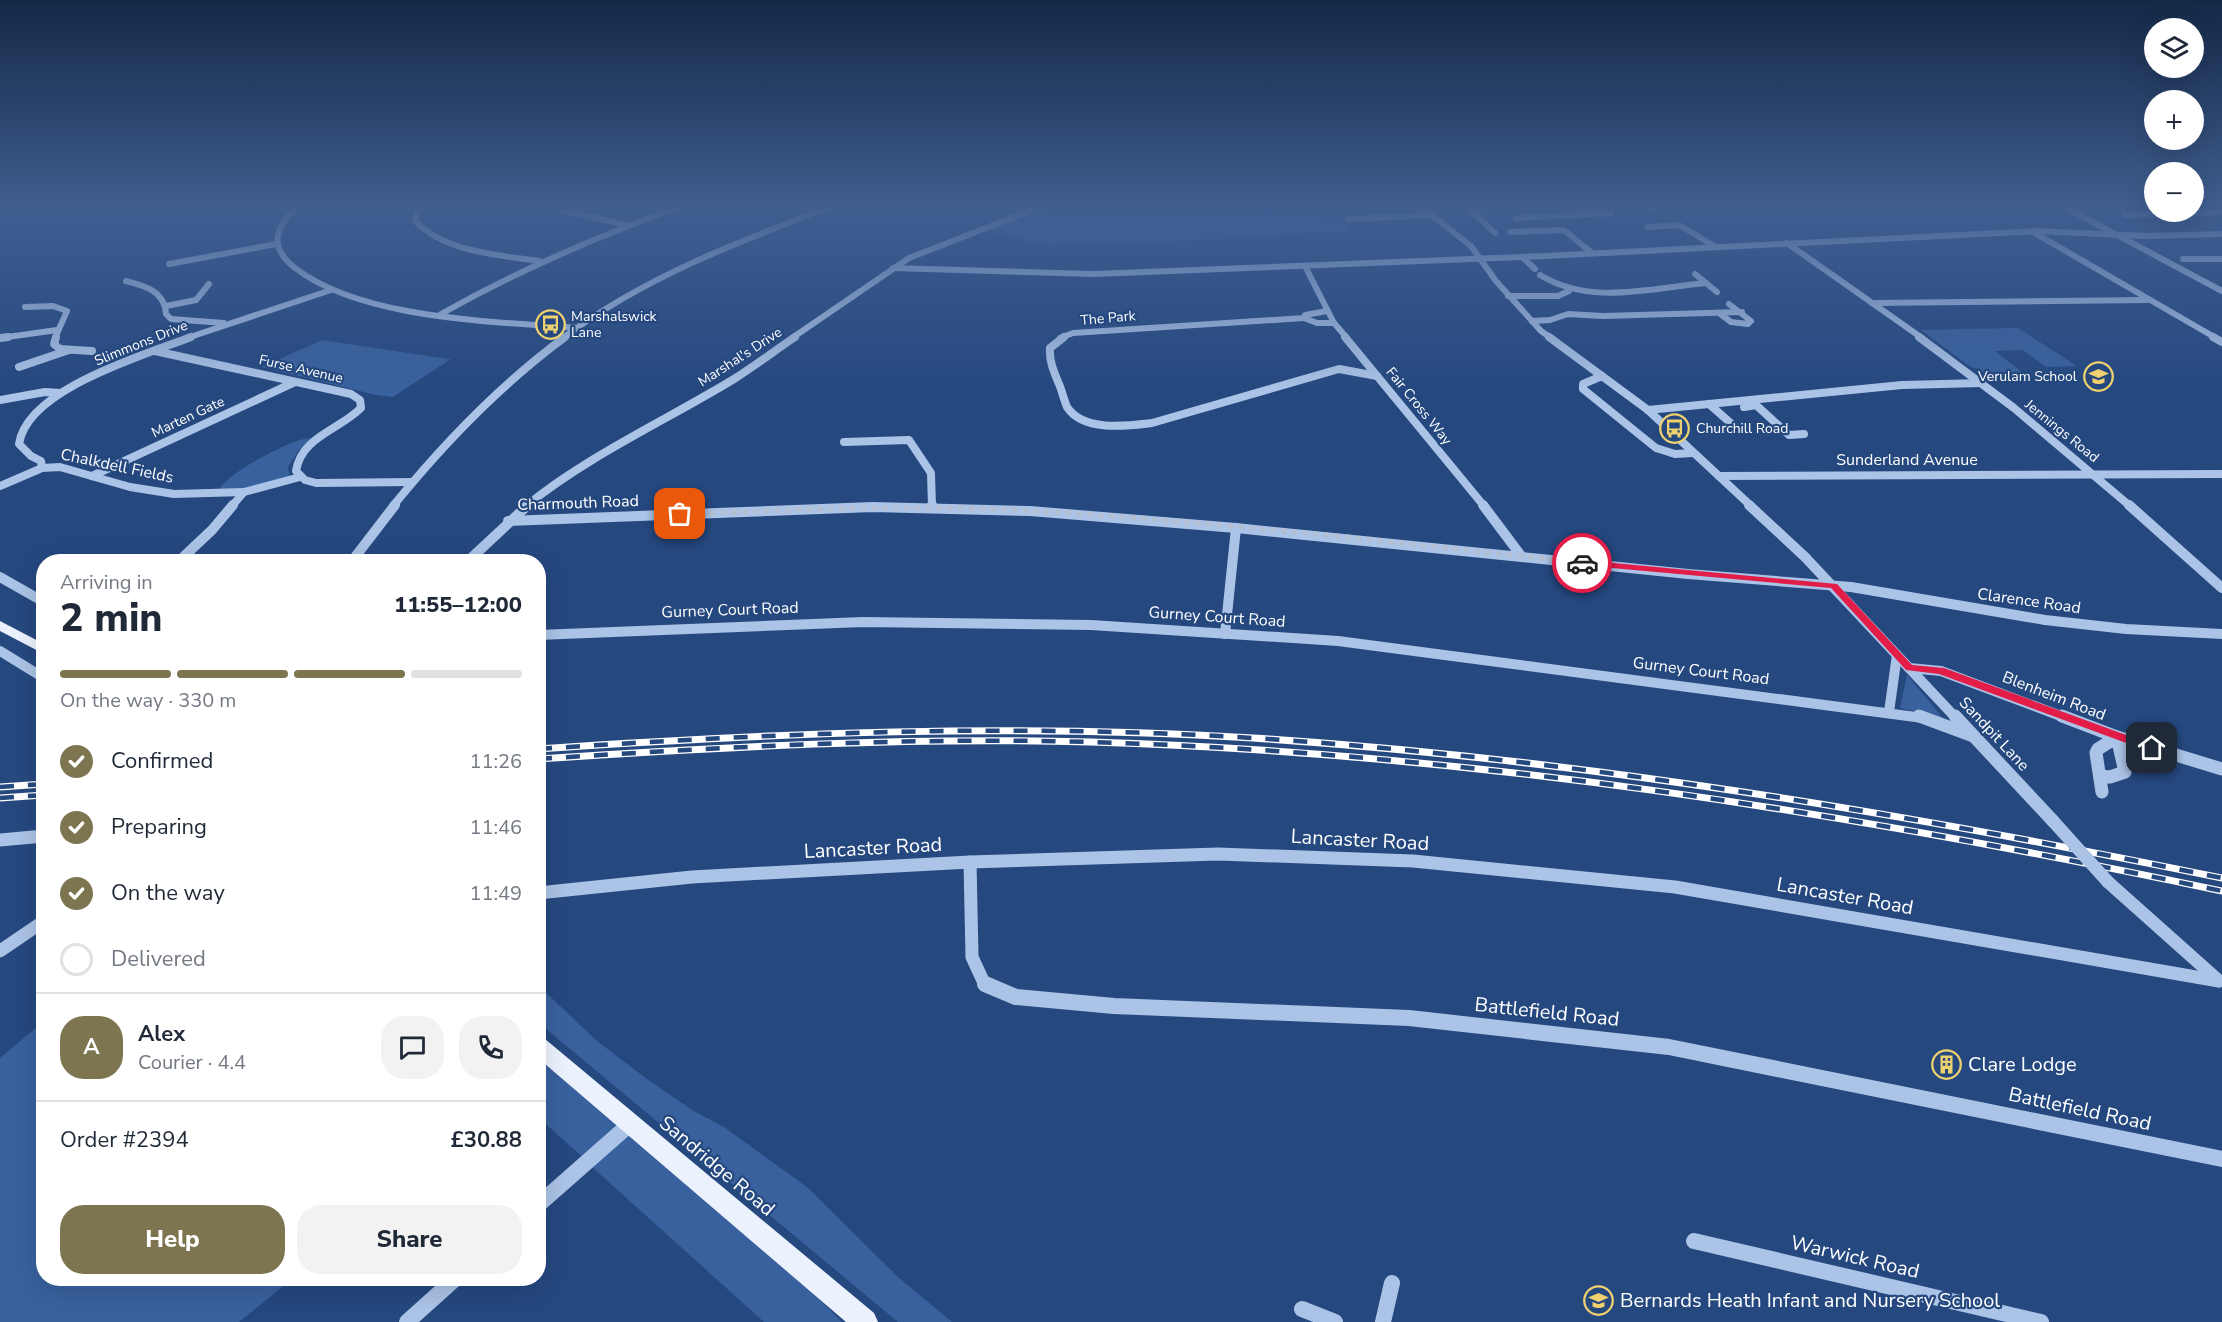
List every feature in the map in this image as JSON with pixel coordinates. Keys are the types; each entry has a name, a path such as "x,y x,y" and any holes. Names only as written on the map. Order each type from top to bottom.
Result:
{"main road":[{"path":"0,624 36,645"},
{"name":"Sandridge Road","path":"546,1052 865,1322"}],"street":[{"path":"291,267 331,290 357,298 441,314 577,328"},
{"path":"441,314 528,267"},
{"path":"357,554 412,482 503,389 577,328 616,302 685,267"},
{"path":"893,268 1094,274 1287,267"},
{"name":"Fair Cross Way","path":"1305,267 1334,323 1480,500 1522,557"},
{"name":"Sandpit Lane","path":"1488,267 1508,296 1555,343 1648,410 1833,586 2108,882 2221,982"},
{"name":"Jennings Road","path":"1821,267 1982,383 2094,475 2222,588"},
{"path":"2091,267 2222,342"},
{"path":"2176,267 2222,291"},
{"name":"Marshal's Drive","path":"475,554 508,521 541,494 628,439 735,378 893,268"},
{"path":"1695,274 1717,292"},
{"path":"1540,275 1569,291 1629,292 1672,285 1706,283"},
{"path":"126,281 159,293 166,306 166,314 171,319 228,324"},
{"path":"166,306 196,300 209,284"},
{"name":"Slimmons Drive","path":"42,468 41,461 31,456 19,444 19,437 39,409 60,393 155,351 331,290"},
{"path":"1508,296 1558,296 1569,291"},
{"path":"1872,303 2147,300"},
{"path":"1719,314 1731,322 1748,324 1750,321 1742,312 1729,304"},
{"path":"25,307 53,306 67,311 57,330 54,344 60,349 92,351"},
{"name":"The Park","path":"1304,318 1312,312 1327,311"},
{"path":"1532,321 1550,320 1568,314 1604,316 1742,312"},
{"path":"1604,316 1614,326"},
{"name":"The Park","path":"1334,323 1317,323 1304,318 1082,332 1059,339 1050,348 1048,358 1068,408 1088,422 1120,427 1152,423 1339,369 1360,356"},
{"path":"0,338 57,330"},
{"path":"2202,331 2222,331"},
{"path":"19,367 70,350"},
{"name":"Furse Avenue","path":"155,351 351,394 360,400 361,408 355,417 304,449 296,460 296,471 300,477"},
{"name":"The Park","path":"1339,369 1377,376"},
{"path":"1602,376 1583,384 1583,389 1656,448 1675,454 1693,453"},
{"name":"Marten Gate","path":"92,476 295,382"},
{"path":"1716,410 1753,403 1902,385 1982,383"},
{"path":"0,400 45,392 60,393"},
{"path":"1648,410 1709,404 1753,403 1789,435 1804,434"},
{"path":"1709,404 1734,426"},
{"path":"844,442 909,440 931,473 932,508"},
{"name":"Chalkdell Fields","path":"0,486 42,468 60,467 130,487 174,494 244,492 300,477"},
{"name":"Sunderland Avenue","path":"1719,476 2222,474"},
{"path":"300,477 316,483 335,485 412,482"},
{"path":"186,554 212,530 244,492"},
{"name":"Charmouth Road","path":"508,521 873,507 1030,511 1236,528 1833,586"},
{"path":"1225,634 1236,528"},
{"path":"0,577 36,597"},
{"name":"Clarence Road","path":"1833,586 1851,586 2045,620 2126,629 2222,634"},
{"name":"Gurney Court Road","path":"546,634 863,622 1091,625 1338,641 1918,716 1972,735"},
{"path":"0,651 36,673"},
{"path":"1889,712 1897,655"},
{"name":"Blenheim Road","path":"1909,668 1941,671 2117,737 2222,769"},
{"path":"2100,776 2110,777 2125,772 2117,737 2098,749 2096,753 2102,792"},
{"path":"0,840 36,837"},
{"name":"Lancaster Road","path":"546,892 693,877 970,862 1218,854 1413,861 1675,887 2221,982"},
{"name":"Battlefield Road","path":"970,862 972,957 984,983 1016,997 1114,1006 1409,1018 1669,1047 2222,1160"},
{"path":"0,951 36,926"},
{"path":"2173,972 2179,967 2184,950"},
{"path":"546,1198 630,1124"},
{"name":"Warwick Road","path":"1694,1241 2041,1322"},
{"path":"1383,1322 1392,1283"},
{"path":"407,1322 447,1286"},
{"path":"1302,1309 1335,1322"}],"shaded area":[{"path":"2018,328 2077,366 2046,367 2023,350 1995,351 2027,376 1991,378 1971,367 1921,330"},
{"path":"322,340 451,359 393,397 376,395 262,367"},
{"path":"319,437 299,450 288,467 290,477 260,486 219,491 231,477 268,454 300,440"},
{"path":"1907,675 1943,718 1900,708"},
{"path":"546,993 597,1041 647,1079 692,1110 724,1127 807,1187 899,1278 952,1322 898,1322 546,1029"},
{"path":"36,1028 36,1286 283,1286 239,1322 0,1322 0,1058"},
{"path":"546,1066 630,1124 588,1162 546,1124"},
{"path":"628,1131 796,1276 842,1322 764,1322 591,1166"}],"railway":[{"path":"546,749 717,738 985,731 1164,734 1375,747 1619,774 1740,792 1982,832 2222,878"},
{"path":"546,759 814,744 1022,741 1234,748 1377,759 1519,773 1801,812 1942,836 2222,891"},
{"path":"0,787 36,785"},
{"path":"0,798 36,796"}],"way so far":[{"path":"680,514 873,507 1030,511 1236,528 1582,563"}],"place":[{"name":"Marshalswick Lane","path":"550,324"},
{"name":"Verulam School","path":"2098,376"},
{"name":"Churchill Road","path":"1675,428"},
{"name":"Clare Lodge","path":"1947,1064"},
{"name":"Bernards Heath Infant and Nursery School","path":"1599,1300"}],"route":[{"path":"1582,563 1833,586 1909,668 1941,671 2152,748"}]}
